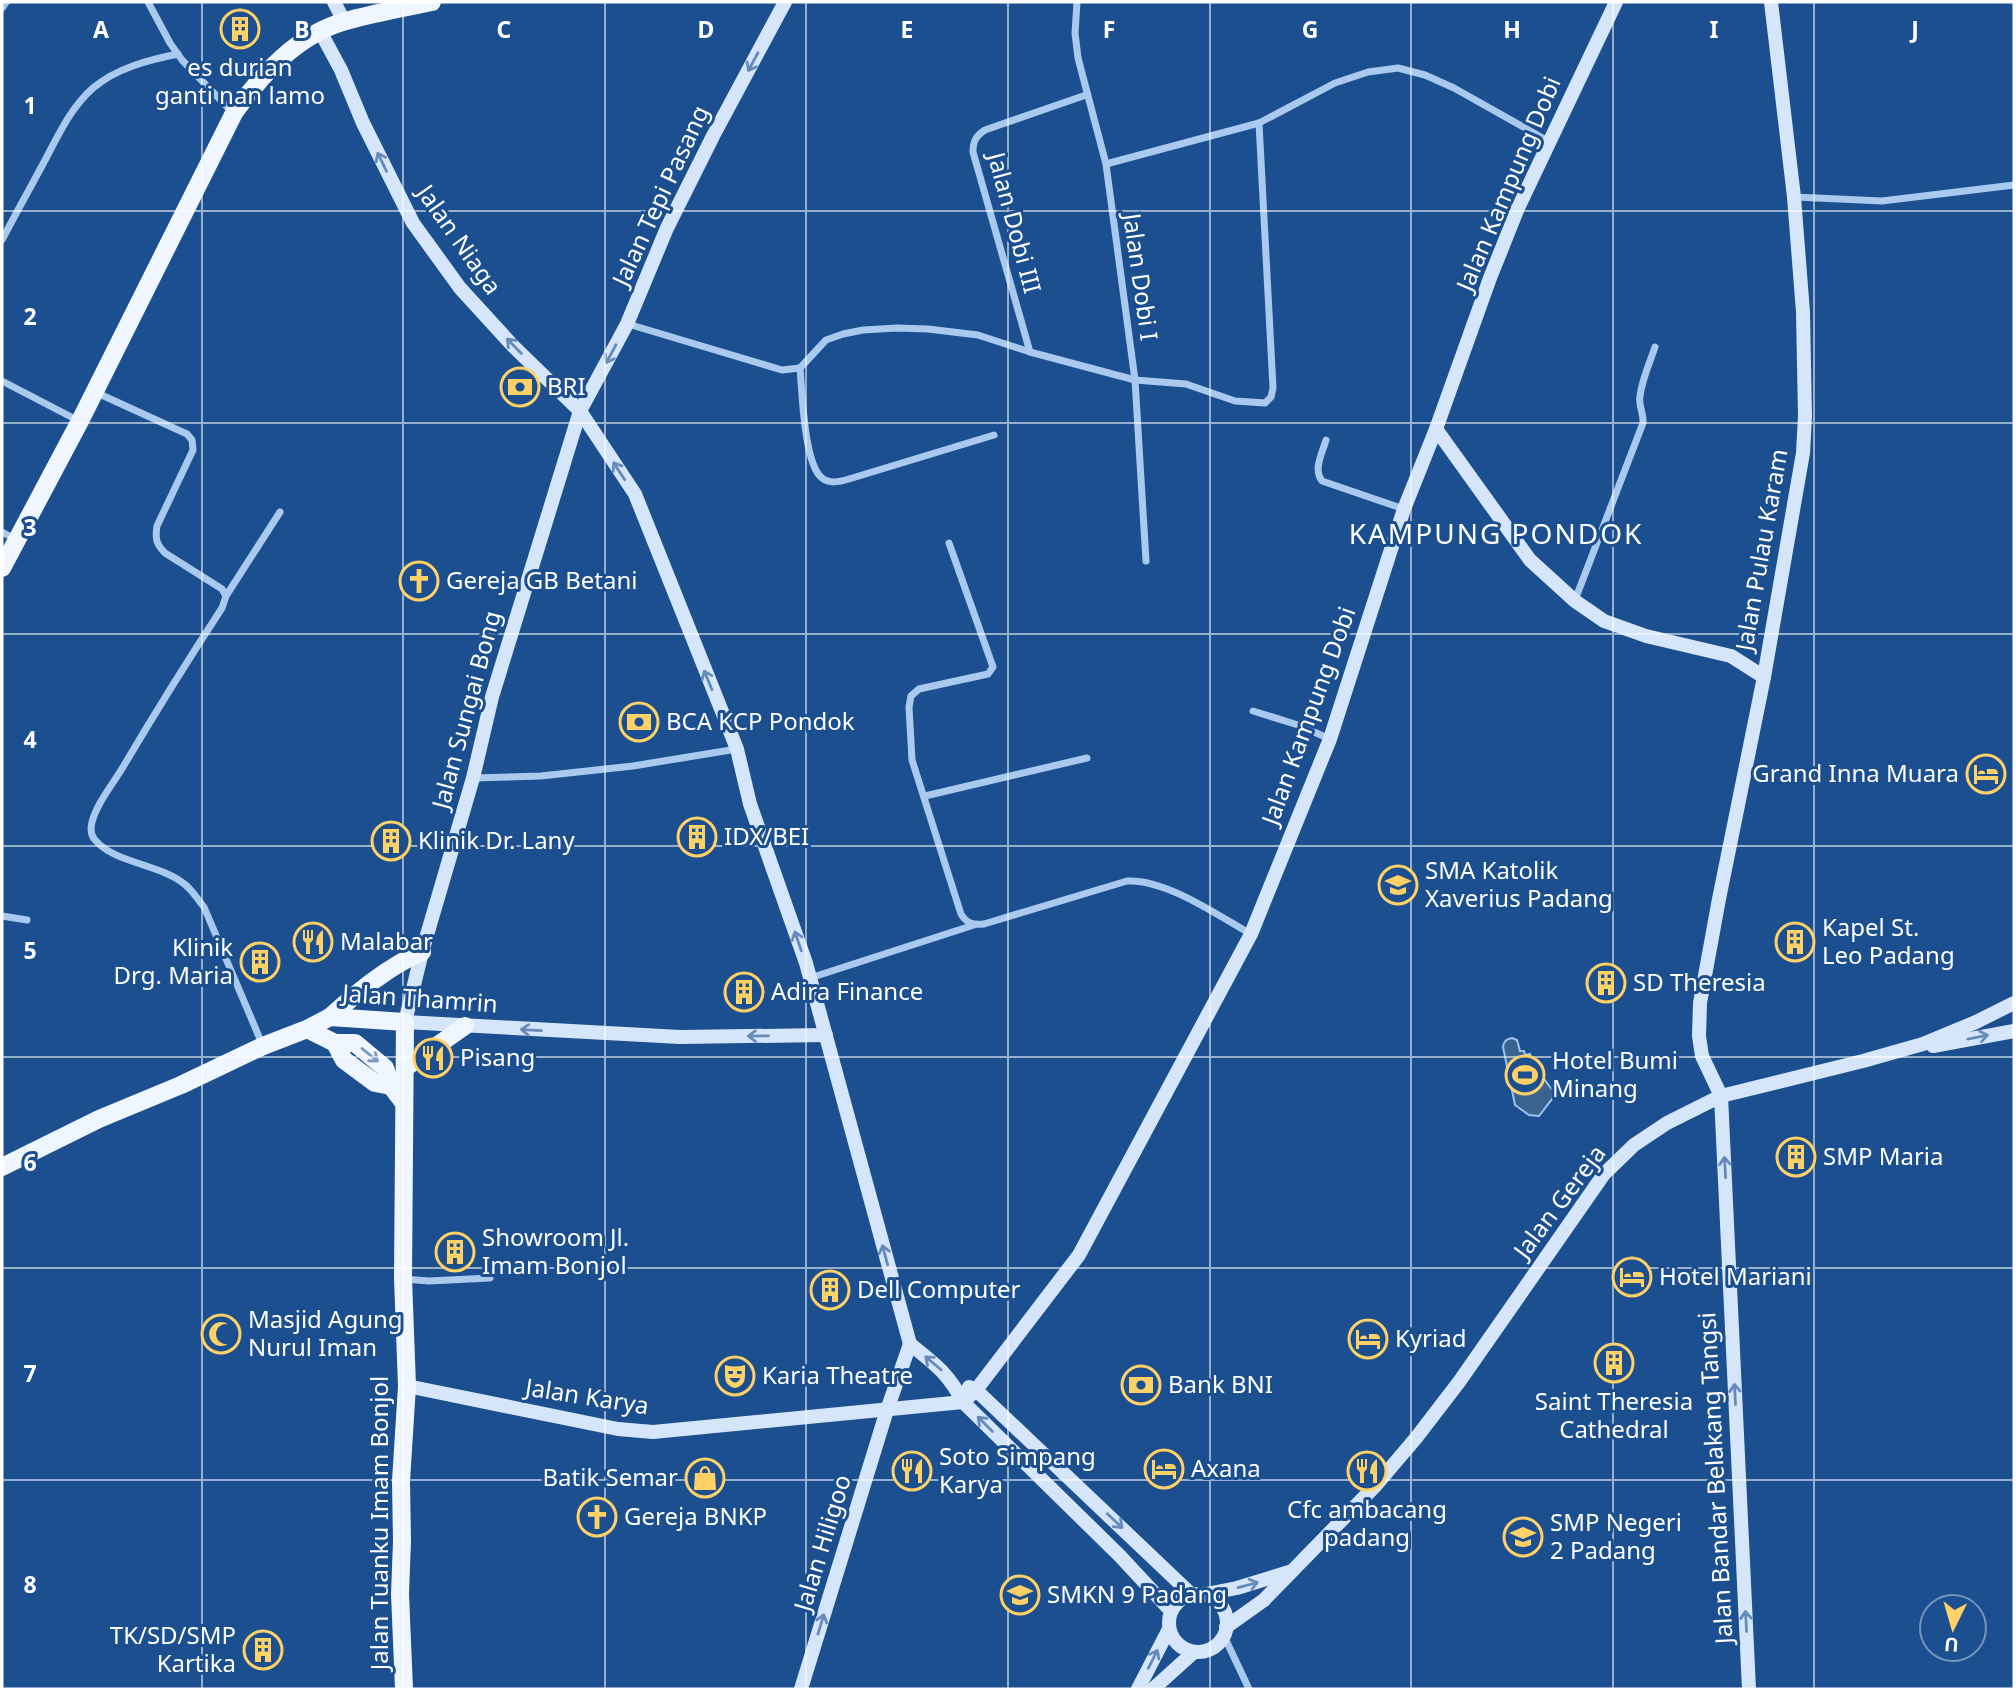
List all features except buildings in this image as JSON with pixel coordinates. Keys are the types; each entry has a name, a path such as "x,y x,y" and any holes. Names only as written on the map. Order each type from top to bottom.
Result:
{"main road":[{"path":"2,568 80,421 234,113 249,92 293,47 320,31 344,21 432,2"},
{"path":"330,1017 400,961 422,952"},
{"name":"Jalan Thamrin","path":"2,1167 99,1119 330,1017 405,1022"},
{"name":"Jalan Tuanku Imam Bonjol","path":"404,1689 400,1594 401,1481 407,1386 403,1279 405,1022"},
{"path":"405,1068 465,1026"},
{"path":"307,1029 335,1043 355,1043 385,1068 391,1086 404,1103"}],"street":[{"path":"148,2 178,54 234,113"},
{"path":"334,2 344,21"},
{"name":"Jalan Tepi Pasang","path":"580,411 627,324 667,228 713,136 785,2"},
{"name":"Jalan Dobi I","path":"1077,2 1078,58 1106,164 1135,380 1146,561"},
{"name":"Jalan Kampung Dobi","path":"963,1402 976,1390 1079,1255 1251,934 1330,739 1404,509 1495,266 1548,141 1616,2"},
{"name":"Jalan Pulau Karam","path":"1721,1097 1702,1056 1699,1035 1700,1003 1764,677 1803,453 1805,416 1803,313 1794,197 1771,2"},
{"name":"Jalan Niaga","path":"320,31 414,223 460,288 513,346 580,411 635,494 737,749 750,804 810,978 910,1344"},
{"path":"2,240 61,130 78,104 106,79 125,69 149,60 178,54"},
{"path":"1106,164 1259,123 1335,82 1368,72 1398,68 1425,75 1454,88 1548,141"},
{"name":"Jalan Dobi III","path":"1030,352 973,152 973,144 977,135 985,130 1086,95"},
{"path":"627,324 782,370 800,368 826,340 843,334 874,330 928,329 978,335 1135,380 1186,384 1235,401 1265,403 1271,397 1273,388 1259,123"},
{"path":"1794,197 1882,201 2014,186"},
{"path":"1575,601 1643,423 1640,394 1655,347"},
{"path":"800,368 807,440 817,473 824,480 834,483 994,435"},
{"path":"2,382 80,421"},
{"path":"94,391 171,425 192,440 193,450 157,526 157,545 165,553 222,589 226,596"},
{"name":"Jalan Sungai Bong","path":"405,1022 492,697 580,411"},
{"path":"1436,429 1530,560 1575,601 1604,621 1646,636 1731,656 1764,677"},
{"path":"1326,440 1317,467 1317,475 1322,481 1404,509"},
{"path":"262,1046 204,907 191,890 182,882 160,871 101,847 93,838 90,828 92,819 149,722 280,512"},
{"path":"2,532 18,540"},
{"path":"949,543 992,667 988,674 919,689 911,696 909,707 912,760 961,914 966,921 974,925"},
{"path":"1253,711 1298,725 1330,739"},
{"path":"472,778 541,776 633,766 737,749"},
{"path":"925,796 1087,758"},
{"path":"810,978 974,925 1127,881 1165,887 1251,934"},
{"path":"2,916 27,920"},
{"name":"Jalan Gereja","path":"1225,1631 1264,1600 1376,1485 1416,1438 1459,1382 1604,1174 1634,1145 1667,1123 1721,1097 1863,1062 1923,1044 2014,1003"},
{"name":"Jalan Thamrin","path":"405,1022 680,1037 826,1035"},
{"path":"1863,1062 2014,1031"},
{"name":"Jalan Bandar Belakang Tangsi","path":"1721,1097 1749,1689"},
{"path":"403,1279 429,1281 490,1278"},
{"path":"910,1344 940,1368 954,1383 963,1402 1120,1556 1171,1611"},
{"name":"Jalan Hiligoo","path":"801,1689 910,1344"},
{"path":"954,1383 976,1390 1197,1595 1210,1597 1223,1609 1225,1631 1248,1689"},
{"name":"Jalan Karya","path":"407,1386 618,1429 653,1432 963,1402"},
{"path":"1013,1452 1027,1438"},
{"path":"1138,1689 1169,1629 1171,1611 1184,1598 1237,1588 1293,1570"},
{"path":"1169,1629 1178,1644 1194,1652 1212,1649 1219,1643 1225,1631"},
{"path":"1153,1689 1194,1652"}],"water":[{"name":"Hotel Bumi Minang","path":"1508,1039 1517,1040 1520,1051 1524,1051 1525,1055 1530,1054 1532,1063 1553,1091 1552,1099 1539,1116 1529,1115 1515,1105 1503,1047"}],"waterway":[{"path":"2,9 7,2"}],"place":[{"name":"es durian ganti nan lamo","path":"240,29"},
{"name":"BRI","path":"520,387"},
{"name":"Gereja GB Betani","path":"419,581"},
{"name":"BCA KCP Pondok","path":"639,722"},
{"name":"Grand Inna Muara","path":"1986,774"},
{"name":"IDX/BEI","path":"697,837"},
{"name":"Klinik Dr. Lany","path":"391,841"},
{"name":"SMA Katolik Xaverius Padang","path":"1398,885"},
{"name":"Malabar","path":"313,942"},
{"name":"Kapel St. Leo Padang","path":"1795,942"},
{"name":"Klinik Drg. Maria","path":"260,962"},
{"name":"SD Theresia","path":"1606,983"},
{"name":"Adira Finance","path":"744,992"},
{"name":"Pisang","path":"433,1058"},
{"name":"Hotel Bumi Minang","path":"1525,1075"},
{"name":"SMP Maria","path":"1796,1157"},
{"name":"Showroom Jl. Imam Bonjol","path":"455,1252"},
{"name":"Hotel Mariani","path":"1632,1277"},
{"name":"Dell Computer","path":"830,1290"},
{"name":"Masjid Agung Nurul Iman","path":"221,1334"},
{"name":"Kyriad","path":"1368,1339"},
{"name":"Saint Theresia Cathedral","path":"1614,1363"},
{"name":"Karia Theatre","path":"735,1376"},
{"name":"Bank BNI","path":"1141,1385"},
{"name":"Axana","path":"1164,1469"},
{"name":"Soto Simpang Karya","path":"912,1471"},
{"name":"Cfc ambacang padang","path":"1367,1471"},
{"name":"Batik Semar","path":"705,1478"},
{"name":"Gereja BNKP","path":"597,1517"},
{"name":"SMP Negeri 2 Padang","path":"1523,1537"},
{"name":"SMKN 9 Padang","path":"1020,1595"},
{"name":"TK/SD/SMP Kartika","path":"263,1650"}],"district":[{"name":"KAMPUNG PONDOK","path":"1496,534"}]}
